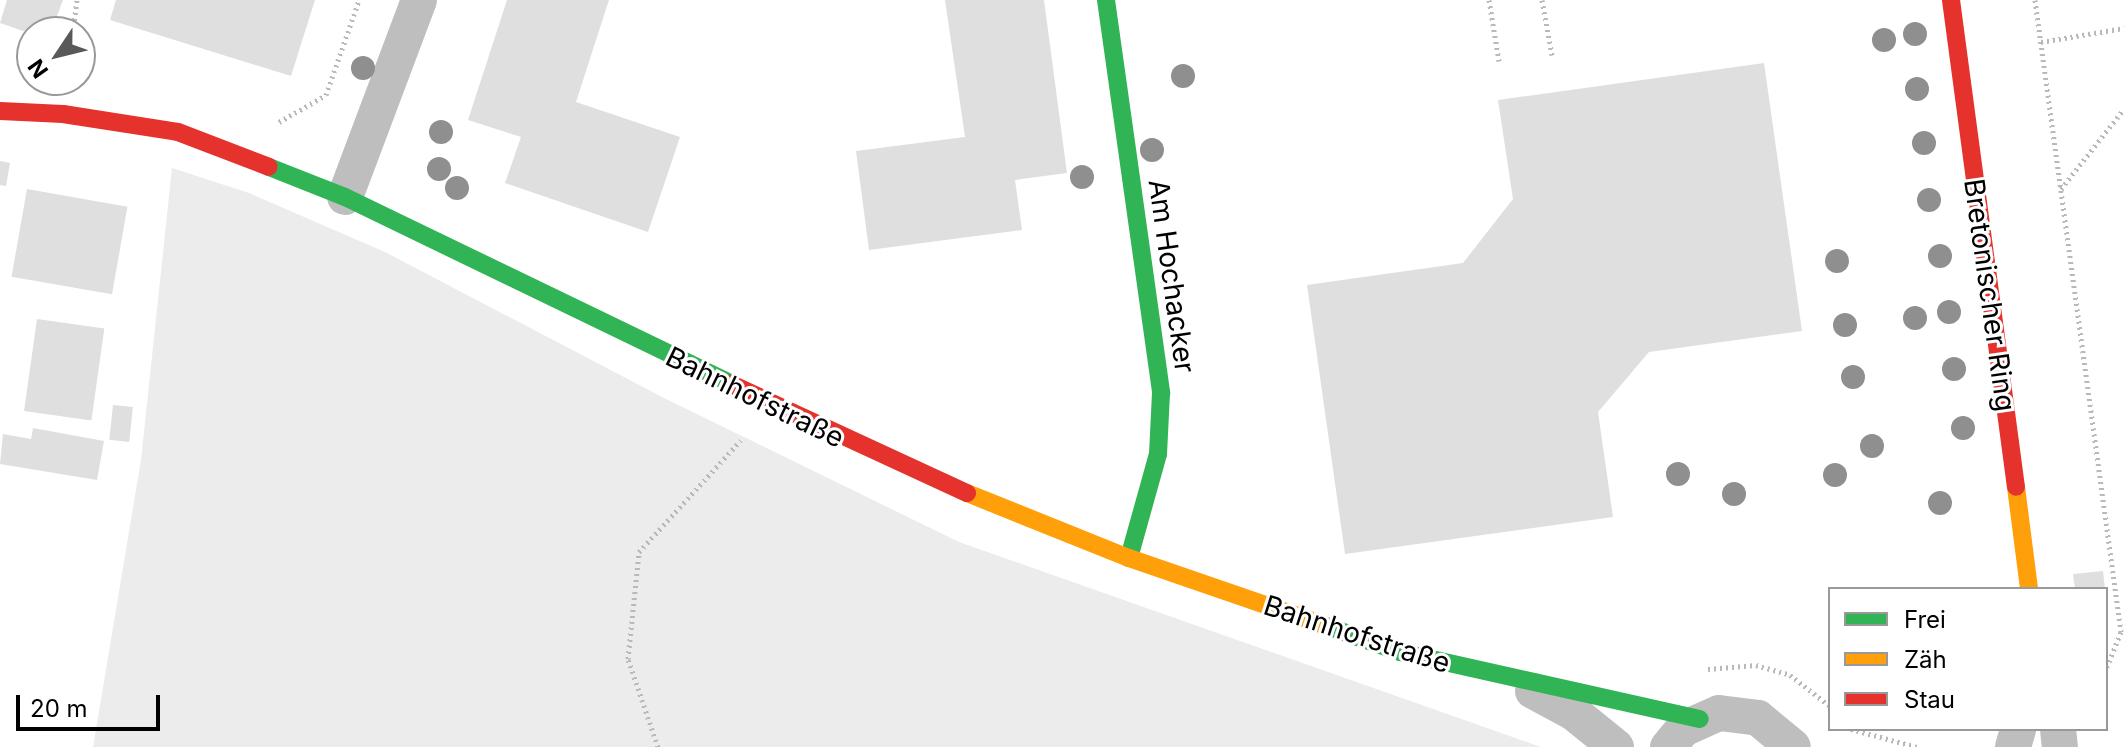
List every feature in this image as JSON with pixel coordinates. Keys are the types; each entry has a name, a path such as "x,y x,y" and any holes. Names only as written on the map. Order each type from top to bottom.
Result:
{"street":[{"path":"345,197 419,0"},
{"name":"Am Hochacker","path":"1106,0 1161,393 1158,454 1129,558"},
{"name":"Bretonischer Ring","path":"1951,0 2029,587"},
{"name":"Bahnhofstraße","path":"0,111 63,114 178,132 345,197 902,467 1129,558 1400,652 1517,682 1700,719 1719,713 1758,718 1794,745"},
{"name":"Bahnhofstraße","path":"1517,682 1574,713 1616,747"},
{"path":"1668,747 1700,719"}],"path":[{"path":"1489,0 1499,61"},
{"path":"1542,0 1552,55"},
{"path":"2035,0 2121,632 2108,664"},
{"path":"2041,42 2124,28"},
{"path":"2060,190 2124,109"},
{"path":"658,747 628,659 639,552 771,406"},
{"path":"1858,731 1917,747"}],"shaded area":[{"path":"172,168 249,193 385,252 664,398 959,542 1541,747 93,747 141,460"}],"building":[{"path":"7,0 63,0 57,16 16,16 16,28 0,23"},
{"path":"116,0 315,0 291,76 110,20"},
{"path":"507,0 609,0 576,102 680,137 648,232 505,183 521,137 468,120"},
{"path":"945,0 1044,0 1067,173 1015,180 1022,230 869,250 856,151 965,137"},
{"path":"1764,63 1802,331 1649,352 1598,412 1613,517 1345,554 1307,285 1463,263 1513,199 1498,100"},
{"path":"0,161 10,163 6,186 0,185"},
{"path":"27,189 127,207 112,294 12,277"},
{"path":"37,319 104,328 91,421 24,411"},
{"path":"113,405 133,407 129,442 109,440"},
{"path":"33,428 104,441 97,480 0,464 3,434 31,439"},
{"path":"2103,571 2105,587 2075,587 2073,574"}],"traffic: fast":[{"path":"1106,0 1161,393 1158,454 1129,558"},
{"path":"269,167 345,197 731,384"},
{"path":"1318,623 1400,652 1700,719"}],"traffic: slow":[{"path":"2016,487 2029,587"},
{"path":"967,493 1129,558 1318,623"}],"traffic: jam":[{"path":"1951,0 2016,487"},
{"path":"0,111 63,114 178,132 269,167"},
{"path":"731,384 967,493"}]}
